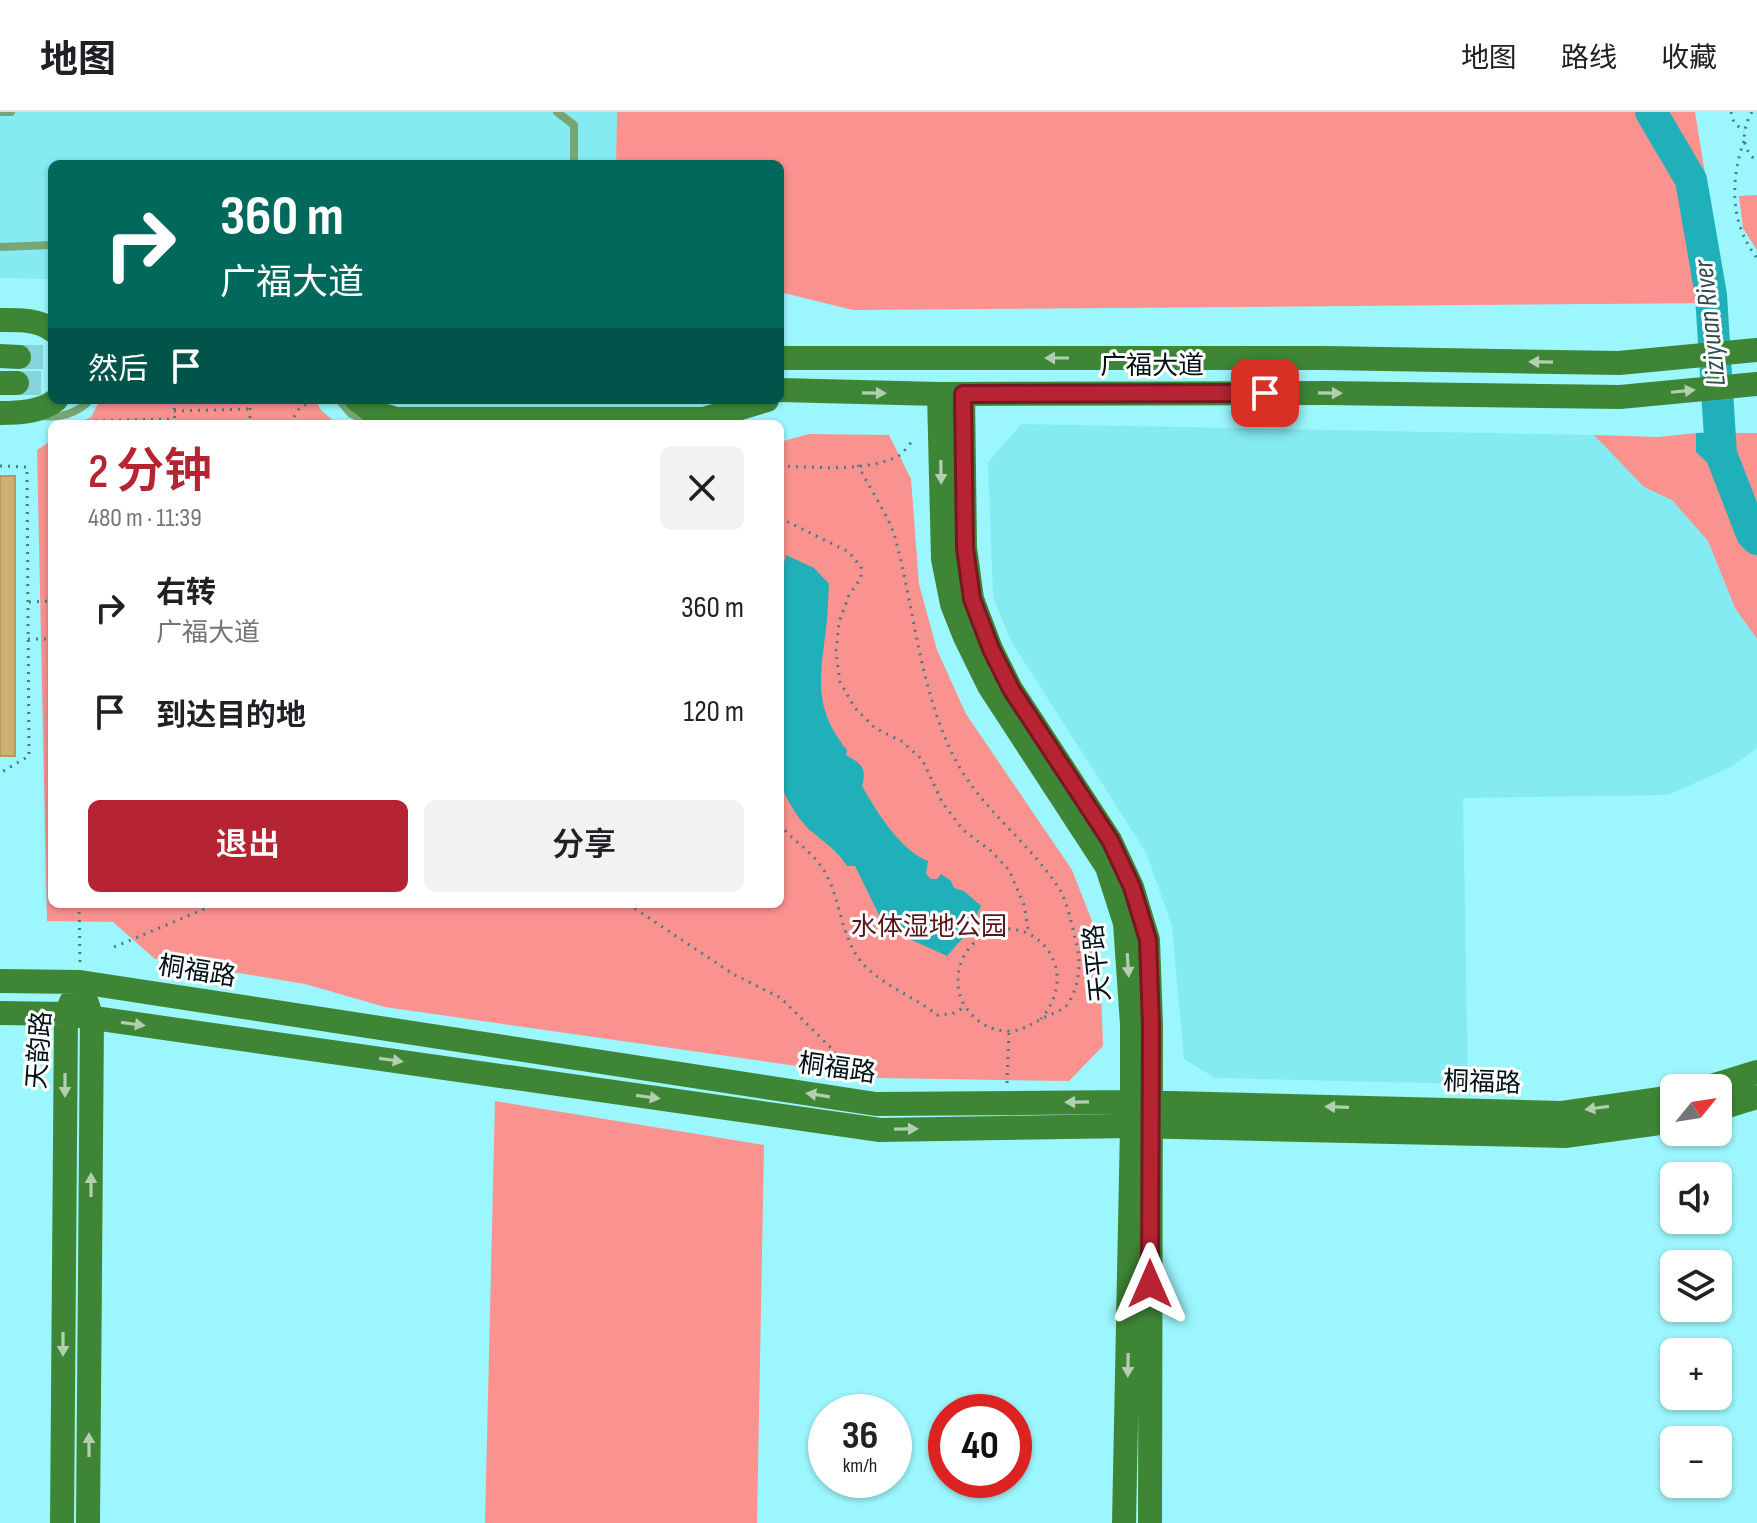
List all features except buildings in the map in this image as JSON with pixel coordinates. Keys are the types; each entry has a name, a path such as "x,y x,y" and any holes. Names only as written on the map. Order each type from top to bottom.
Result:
{"street":[{"path":"12,320 48,329"},
{"path":"784,347 822,358"},
{"name":"广福大道","path":"784,358 1326,358 1619,363 1750,350"},
{"name":"广福大道","path":"785,392 1620,397 1751,384"},
{"name":"天平路","path":"951,394 972,599 991,649 1011,689 1110,840 1132,887 1148,940 1151,1025 1140,1114 1124,1523"},
{"path":"10,413 51,404"},
{"path":"362,404 373,412 396,419 704,419 754,404"},
{"name":"桐福路","path":"0,981 80,982 876,1104 1565,1136 1660,1123"},
{"name":"天韵路","path":"62,1523 66,1014 80,982"},
{"name":"天韵路","path":"80,982 92,1018 88,1523"},
{"name":"桐福路","path":"0,1013 66,1014 880,1130 1140,1114 1562,1113 1660,1099"},
{"path":"1732,1080 1757,1072"},
{"path":"1732,1105 1757,1097"},
{"name":"天平路","path":"1140,1114 1150,1523"}],"lane":[{"path":"0,112 11,112"},
{"path":"557,112 574,125 574,160"},
{"path":"0,247 48,245"},
{"path":"12,320 48,319"},
{"path":"10,413 57,418 78,411 86,404"},
{"path":"342,404 351,414 363,420"},
{"path":"391,420 396,419"}],"path":[{"path":"1731,112 1734,123 1744,131"},
{"path":"1752,112 1744,124 1744,141 1735,165 1735,205 1738,224 1757,258"},
{"path":"1744,141 1750,156 1757,161"},
{"path":"174,404 175,420"},
{"path":"250,404 250,420"},
{"path":"292,420 300,407 307,404"},
{"path":"174,411 250,409"},
{"path":"784,466 844,468 898,457 913,440"},
{"path":"858,465 896,537 925,680 954,758 981,797 1061,892 1078,948 1078,983 1065,1007 1026,1028 1009,1031 992,1028 977,1020 965,1007 958,991 958,975 970,946 998,930 1029,934 1042,942 1052,955 1058,972 1055,997 1041,1019"},
{"path":"0,466 27,467 29,602 29,756 0,773"},
{"path":"784,520 849,552 861,567 861,578 849,595 839,622 836,653 840,682 855,708 875,728 901,741 922,759 942,802 963,830 991,851 1009,870 1024,905 1029,934"},
{"path":"29,602 48,601"},
{"path":"28,639 48,639"},
{"path":"784,829 809,851 825,871 844,932 864,965 898,992 925,1005 937,1015 952,1014 965,1007"},
{"path":"79,908 80,982"},
{"path":"114,947 207,908"},
{"path":"634,908 733,974 781,998 832,1049 863,1086"},
{"path":"1007,1088 1009,1031"}],"shaded area":[{"path":"0,112 617,112 616,160 48,160 48,279 0,278"},
{"path":"1021,424 1594,435 1644,487 1672,500 1708,541 1735,608 1757,639 1757,748 1733,766 1668,795 1463,798 1468,1084 1215,1078 1184,1059 1172,927 1147,854 1011,641 993,597 988,462"},
{"path":"1729,432 1729,452 1735,462 1744,496 1757,519 1757,556 1737,528 1710,465 1696,452 1696,433"},
{"path":"786,555 814,568 829,584 821,678 824,706 836,735 847,750 846,755 862,767 862,786 899,839 908,849 928,861 926,874 931,879 937,879 941,874 951,881 954,888 964,891 981,906 969,931 947,956 905,937 895,924 880,917 855,866 847,866 807,827 784,792"}],"green space":[{"path":"617,112 1695,112 1726,303 853,310 784,293 784,160 616,160"},
{"path":"1757,195 1757,250 1743,228 1739,196"},
{"path":"98,404 317,404 332,420 86,420"},
{"path":"1696,433 1757,433 1757,639 1735,608 1708,541 1672,500 1644,487 1594,435 1659,437"},
{"name":"水体湿地公园","path":"809,434 889,435 911,479 919,584 937,650 966,714 1072,870 1099,939 1103,1046 1069,1081 880,1078 385,1007 305,984 155,959 113,922 47,921 37,450 48,443 48,908 784,908 784,441"},
{"path":"495,1101 764,1145 757,1523 485,1523"}],"waterway":[{"name":"Liziyuan River","path":"1651,112 1691,180 1711,295 1721,454 1752,534 1757,539"}],"tunnel":[{"path":"19,357 48,357"},
{"path":"17,383 48,383"}],"route":[{"path":"1150,1284 1151,1025 1148,940 1132,887 1110,840 1011,689 991,649 972,599 965,548 963,394 1265,393"}]}
